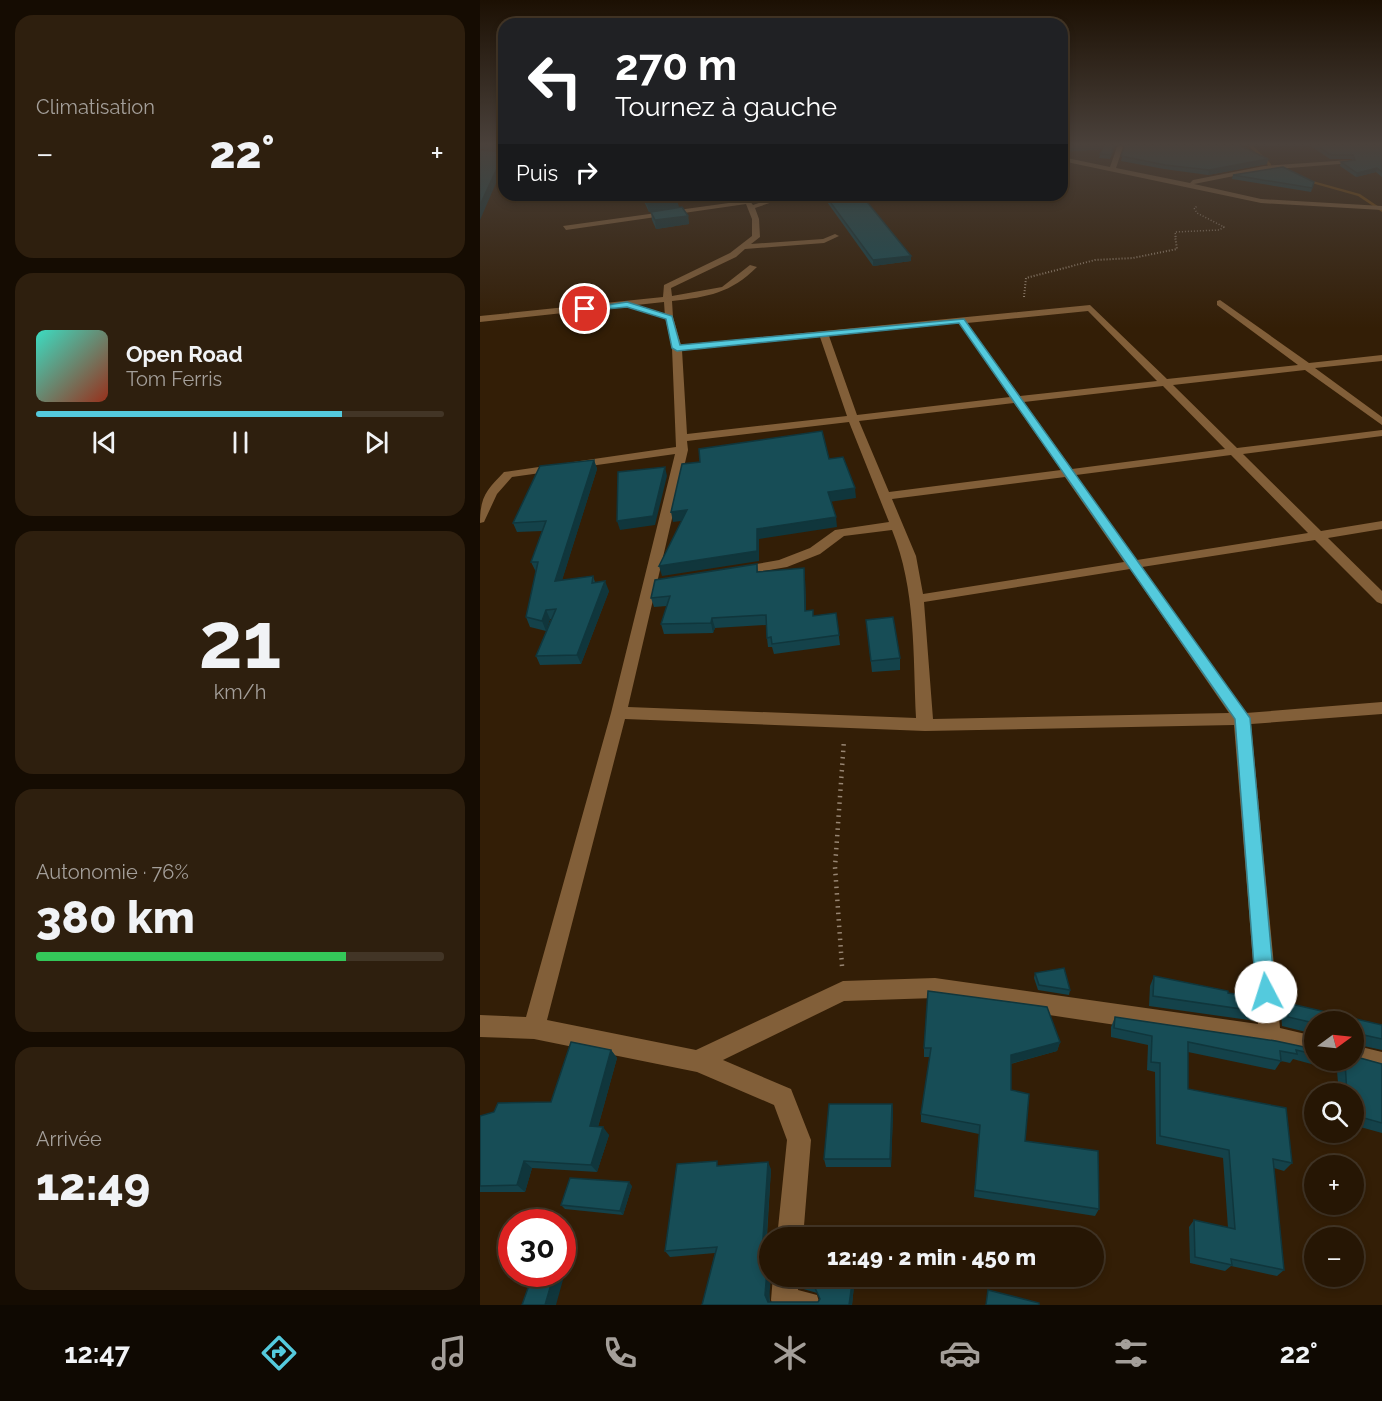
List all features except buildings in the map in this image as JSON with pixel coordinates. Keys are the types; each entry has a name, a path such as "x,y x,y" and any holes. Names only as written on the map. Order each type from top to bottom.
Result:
{"street":[{"path":"566,228 715,206"},
{"path":"667,294 746,247 756,237 758,220 751,206"},
{"path":"1341,206 1382,208"},
{"path":"746,247 824,241 835,236"},
{"path":"480,319 627,304 667,294 725,289 753,267"},
{"path":"534,1028 655,584 681,444 677,348 664,316 667,294"},
{"path":"1220,303 1382,422"},
{"path":"627,304 648,311"},
{"path":"677,348 1090,308 1382,599"},
{"path":"961,320 1242,718 1270,1037"},
{"path":"824,334 853,418 909,556 917,599 925,725"},
{"path":"480,519 490,493 508,474 681,444 853,418 1382,358"},
{"path":"885,496 1382,433"},
{"path":"727,573 782,564 815,551 840,533 897,525"},
{"path":"917,599 1382,525"},
{"path":"619,713 925,725 1242,718 1382,708"},
{"path":"697,1061 843,991 935,988 1270,1037 1304,1045"},
{"path":"480,1026 534,1028 697,1061 783,1097 799,1140 791,1227"},
{"path":"1364,1059 1382,1063"},
{"path":"785,1287 784,1300 807,1305"}],"path":[{"path":"1024,297 1026,278 1095,260 1133,258 1177,249 1175,232 1178,230 1219,230 1224,227 1197,213 1194,208 1201,206"},
{"path":"843,991 835,867 845,722"}],"waterway":[{"path":"1375,206 1382,211"}],"route":[{"path":"585,309 627,304 669,317 677,348 961,320 1242,718 1266,992"}]}
